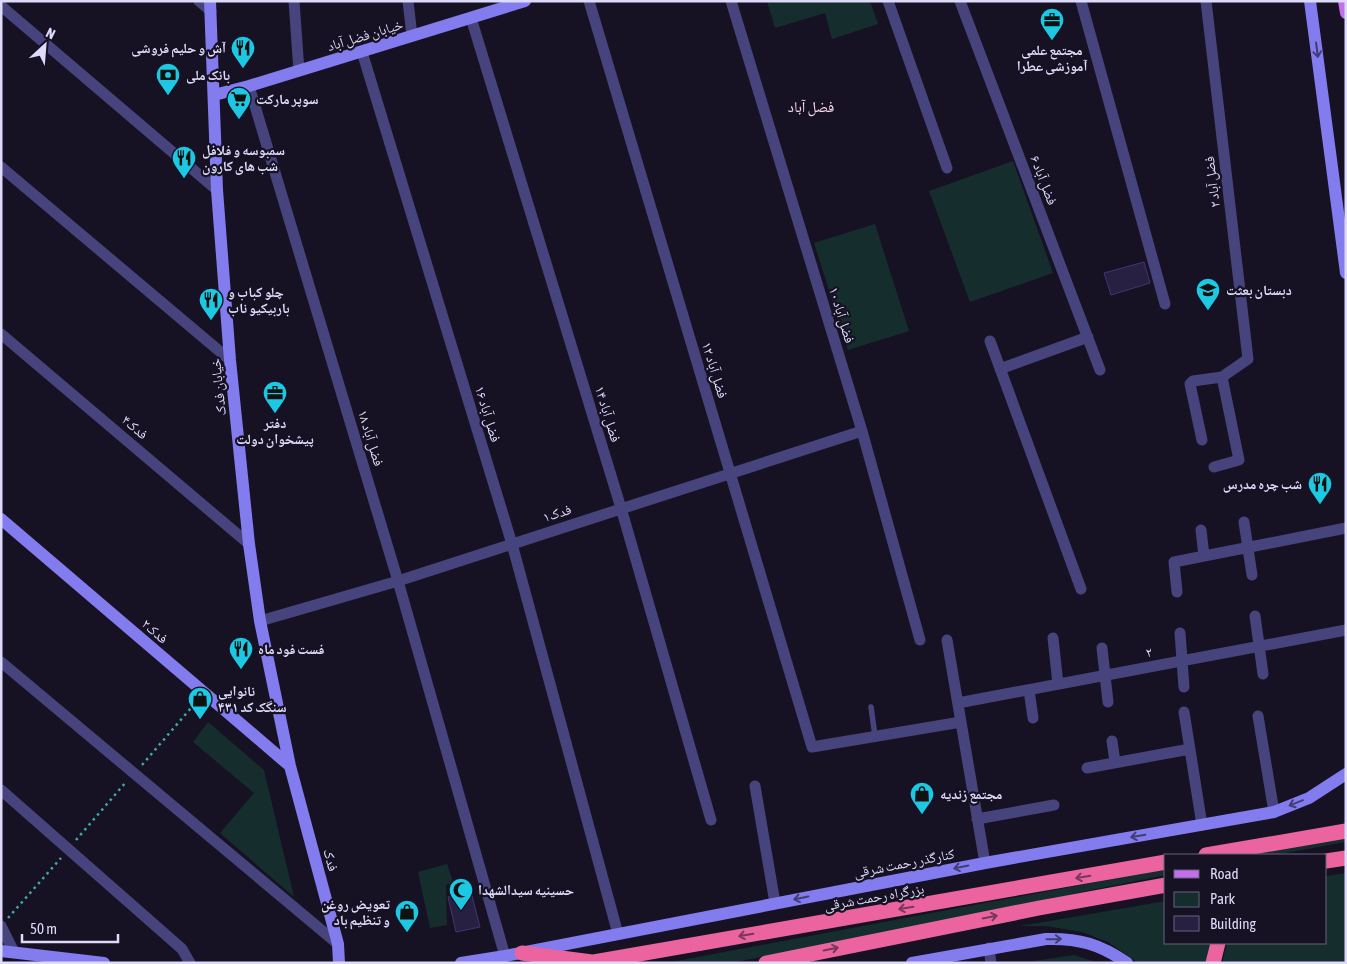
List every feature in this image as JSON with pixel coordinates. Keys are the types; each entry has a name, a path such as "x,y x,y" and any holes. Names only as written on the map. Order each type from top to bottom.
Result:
{"highway":[{"path":"1212,854 1346,831"},
{"path":"1327,862 1346,858"},
{"name":"بزرگراه رحمت شرقی","path":"522,953 590,962 1164,862"},
{"path":"766,963 1039,908 1164,886"},
{"path":"1213,963 1218,944"}],"main road":[{"path":"1344,1 1346,12"}],"street":[{"path":"198,1 210,6"},
{"path":"294,1 299,71"},
{"path":"408,1 412,36"},
{"name":"خیابان فضل آباد","path":"214,95 250,86 525,1"},
{"name":"فضل آباد ۱۲","path":"589,1 812,747 875,736"},
{"name":"فضل آباد ۱۰","path":"731,1 862,431 920,640"},
{"path":"888,1 948,168"},
{"name":"فضل آباد ۶","path":"960,1 1100,370"},
{"path":"1081,1 1165,304"},
{"name":"فضل آباد ۲","path":"1206,1 1248,360 1222,377"},
{"path":"1310,1 1346,273"},
{"path":"1,6 217,190"},
{"name":"خیابان فدک","path":"210,6 217,190 230,360 249,544 260,621 290,766"},
{"name":"فضل آباد ۱۴","path":"471,18 621,508 711,820"},
{"name":"فضل آباد ۱۶","path":"362,52 512,544 618,934"},
{"name":"فضل آباد ۱۸","path":"250,86 398,580 505,956"},
{"path":"1,167 230,360"},
{"name":"فدک۴","path":"1,334 249,544"},
{"path":"1000,369 1088,337"},
{"path":"990,341 1081,588"},
{"path":"1202,440 1190,384 1194,381 1222,377 1239,460 1214,467"},
{"name":"فدک۱","path":"260,621 398,580 862,431"},
{"name":"فدک۲","path":"1,519 290,766"},
{"path":"1244,522 1252,575"},
{"path":"1177,592 1174,562 1346,528"},
{"path":"1200,530 1204,556"},
{"path":"1255,616 1263,674"},
{"name":"۲","path":"958,703 1346,630"},
{"path":"1180,633 1184,687"},
{"path":"1054,638 1058,684"},
{"path":"947,640 985,863"},
{"path":"1102,648 1108,702"},
{"path":"1,662 338,944"},
{"path":"1029,690 1033,718"},
{"path":"1184,712 1202,825"},
{"path":"1258,716 1274,812"},
{"path":"875,736 961,722"},
{"path":"1112,741 1115,762"},
{"path":"1087,768 1190,749"},
{"name":"فدک","path":"290,766 338,944 339,963"},
{"name":"کنارگذر رحمت شرقی","path":"461,963 522,953 985,863 1274,812 1308,798 1346,774"},
{"path":"755,786 775,904"},
{"path":"1,790 182,949 190,963"},
{"path":"977,819 1054,806"},
{"path":"1,926 8,951 104,963"},
{"path":"912,963 1046,939 1080,940 1106,948 1127,963"},
{"path":"989,948 991,963"}],"lane":[{"path":"871,708 875,736"}],"path":[{"path":"133,774 205,693"}],"green space":[{"path":"767,1 870,1 878,24 832,39 825,13 775,28"},
{"path":"1013,161 1053,273 970,302 929,191"},
{"path":"875,224 909,331 848,350 814,243"},
{"path":"208,722 264,770 294,897 220,833 254,793 193,742"},
{"path":"1346,837 1346,842 1280,854 1247,854"},
{"path":"447,864 453,882 446,885 447,925 430,928 418,872"},
{"path":"1164,869 1164,875 736,962 666,963"},
{"path":"1346,873 1346,963 1222,963 1227,944 1327,944 1327,876"},
{"path":"1164,901 1164,944 1210,944 1206,963 1138,963 1108,942 1082,932 1046,926 1020,926"},
{"path":"1074,955 1099,963 1034,963 1034,961"}],"building":[{"path":"1144,262 1150,283 1111,295 1104,273"},
{"name":"حسینیه سیدالشهدا","path":"471,892 480,927 456,932 448,897"}],"place":[{"name":"مجتمع علمی آموزشی عطرا","path":"1052,41"},
{"name":"آش و حلیم فروشی","path":"243,69"},
{"name":"بانک ملی","path":"168,96"},
{"name":"سوپر مارکت","path":"239,120"},
{"name":"سمبوسه و فلافل شب های کارون","path":"184,179"},
{"name":"دبستان بعثت","path":"1208,311"},
{"name":"چلو کباب و باربیکیو ناب","path":"211,321"},
{"name":"دفتر پیشخوان دولت","path":"275,414"},
{"name":"شب چره مدرس","path":"1320,505"},
{"name":"فست فود ماه","path":"241,670"},
{"name":"نانوایی سنگک کد ۴۳۱","path":"200,720"},
{"name":"مجتمع زندیه","path":"922,815"},
{"name":"حسینیه سیدالشهدا","path":"461,911"},
{"name":"تعویض روغن و تنظیم باد","path":"407,933"}],"district":[{"name":"فضل آباد","path":"811,106"}]}
